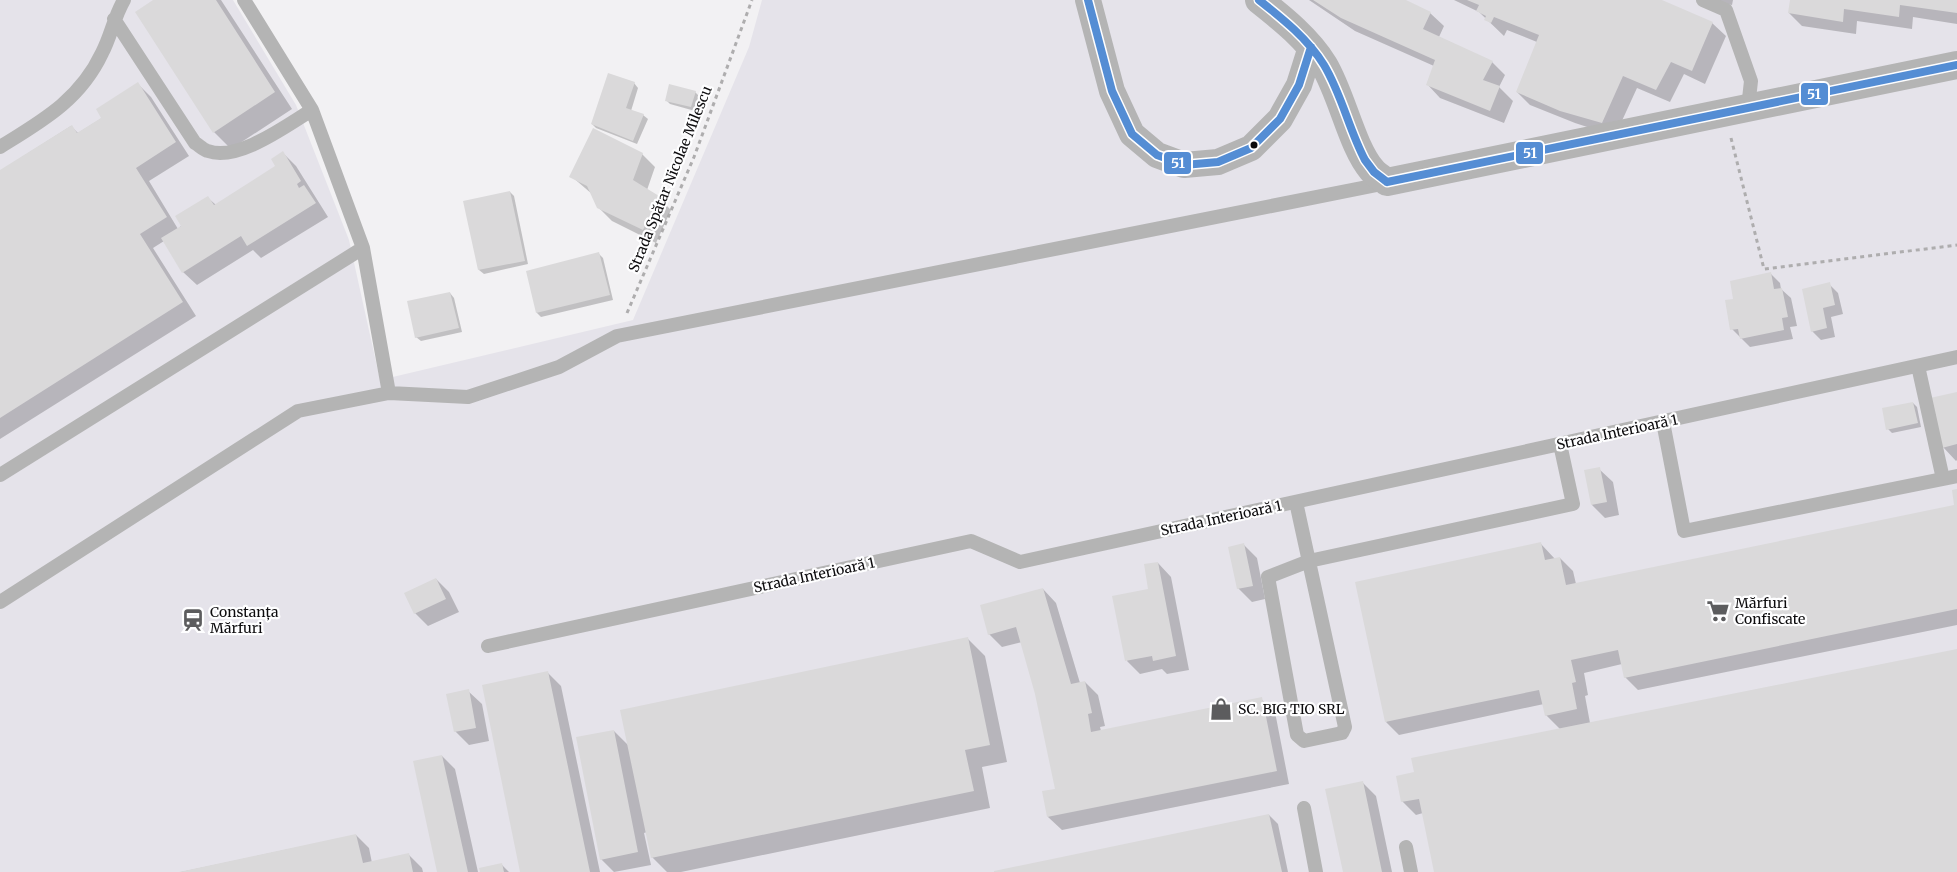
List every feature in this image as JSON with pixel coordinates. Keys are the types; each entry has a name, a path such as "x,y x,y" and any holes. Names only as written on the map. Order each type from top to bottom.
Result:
{"street":[{"path":"1088,0 1112,91 1132,134 1157,156 1184,165 1218,162 1251,148 1280,119 1299,85 1311,47"},
{"path":"1259,0 1311,47 1325,66 1341,100 1361,152 1372,170 1387,182 1957,65"}],"lane":[{"path":"0,148 39,124 80,91 103,53 114,18 124,0"},
{"path":"244,0 312,110 363,248 388,393"},
{"path":"1703,0 1726,10 1751,81 1737,110"},
{"path":"114,18 195,143 208,152 229,152 254,144 312,110"},
{"path":"0,602 298,411 388,393 468,398 558,368 617,336 1387,182"},
{"path":"0,475 363,248"},
{"name":"Strada Interioară 1","path":"488,646 971,541 1020,562 1957,357"},
{"path":"1918,366 1942,479"},
{"path":"1663,422 1684,531 1957,476"},
{"path":"1296,502 1309,562 1345,727 1342,733 1304,741 1297,735 1267,580 1272,574 1309,562 1573,504 1560,444"},
{"path":"1304,808 1316,872"},
{"path":"1406,847 1411,872"}],"path":[{"name":"Strada Spătar Nicolae Milescu","path":"617,336 694,157 752,0"},
{"path":"1737,110 1764,269 1957,245"}],"shaded area":[{"path":"0,0 233,0 296,105 349,240 380,380 633,320 749,47 762,0 1957,0 1957,872 0,872"}],"building":[{"path":"153,0 216,0 275,92 213,133 135,12"},
{"path":"1313,0 1406,0 1431,12 1423,29 1493,61 1483,80 1500,86 1490,111 1426,85 1435,60 1341,18"},
{"path":"1467,0 1662,0 1713,22 1692,71 1671,62 1656,90 1623,76 1602,123 1560,111 1516,92 1539,35 1494,17 1491,23 1484,20 1486,16 1476,11 1479,5"},
{"path":"1790,0 1957,0 1957,13 1900,5 1899,17 1844,9 1843,22 1788,13"},
{"path":"608,73 635,82 626,108 644,114 633,141 591,124"},
{"path":"138,82 176,142 136,168 167,217 140,234 183,302 0,418 0,170 72,125 77,133 101,118 96,109"},
{"path":"669,84 696,91 691,107 665,101"},
{"path":"593,128 643,153 633,180 659,196 643,230 597,208 587,186 569,177"},
{"path":"283,151 301,181 297,184 299,188 304,185 316,203 247,246 241,236 182,273 161,238 181,226 175,216 208,196 214,205 275,166 271,159"},
{"path":"510,191 525,261 478,270 463,201"},
{"path":"599,252 610,295 536,313 526,271"},
{"path":"1771,272 1774,289 1782,288 1788,317 1782,318 1784,330 1740,339 1738,329 1730,330 1725,300 1733,299 1730,281"},
{"path":"1830,282 1835,305 1823,308 1827,328 1811,332 1802,289"},
{"path":"450,292 459,328 415,338 407,301"},
{"path":"1957,392 1957,444 1942,448 1930,398"},
{"path":"1913,402 1918,423 1886,430 1882,408"},
{"path":"1600,467 1607,502 1591,505 1584,470"},
{"path":"1957,489 1957,609 1624,678 1618,650 1571,660 1576,682 1572,683 1577,709 1545,716 1539,690 1385,722 1355,582 1541,542 1545,560 1560,557 1566,585 1954,505 1952,490"},
{"path":"1244,543 1253,586 1237,589 1228,547"},
{"path":"1158,562 1176,656 1153,661 1152,656 1125,661 1112,596 1148,589 1144,564"},
{"path":"436,578 446,599 414,614 404,593"},
{"path":"1043,588 1071,684 1085,681 1092,713 1088,714 1091,732 1262,697 1277,771 1047,817 1042,791 1055,789 1035,694 1016,627 988,635 980,605"},
{"path":"968,637 990,745 965,750 974,791 651,858 620,710"},
{"path":"1957,649 1957,872 1434,872 1419,799 1401,802 1396,776 1414,772 1411,758"},
{"path":"548,671 590,872 520,872 482,685"},
{"path":"469,689 476,728 454,732 446,694"},
{"path":"614,730 638,852 600,860 576,737"},
{"path":"442,755 468,872 437,872 413,761"},
{"path":"1363,781 1382,872 1343,872 1325,789"},
{"path":"1269,814 1282,872 994,872 994,871"},
{"path":"356,834 363,863 409,853 413,872 179,872"},
{"path":"502,863 504,872 480,872 479,868"}],"transit line":[{"name":"51","path":"1088,0 1112,91 1132,134 1157,155 1184,165 1218,162 1251,148 1280,119 1299,85 1311,47"},
{"name":"51","path":"1259,0 1295,30 1318,56 1336,88 1354,137 1365,160 1374,172 1387,182"},
{"name":"51","path":"1387,182 1957,65"}],"place":[{"name":"Mărfuri Confiscate","path":"1718,611"},
{"name":"Constanța Mărfuri","path":"193,620"},
{"name":"SC. BIG TIO SRL","path":"1221,709"}]}
